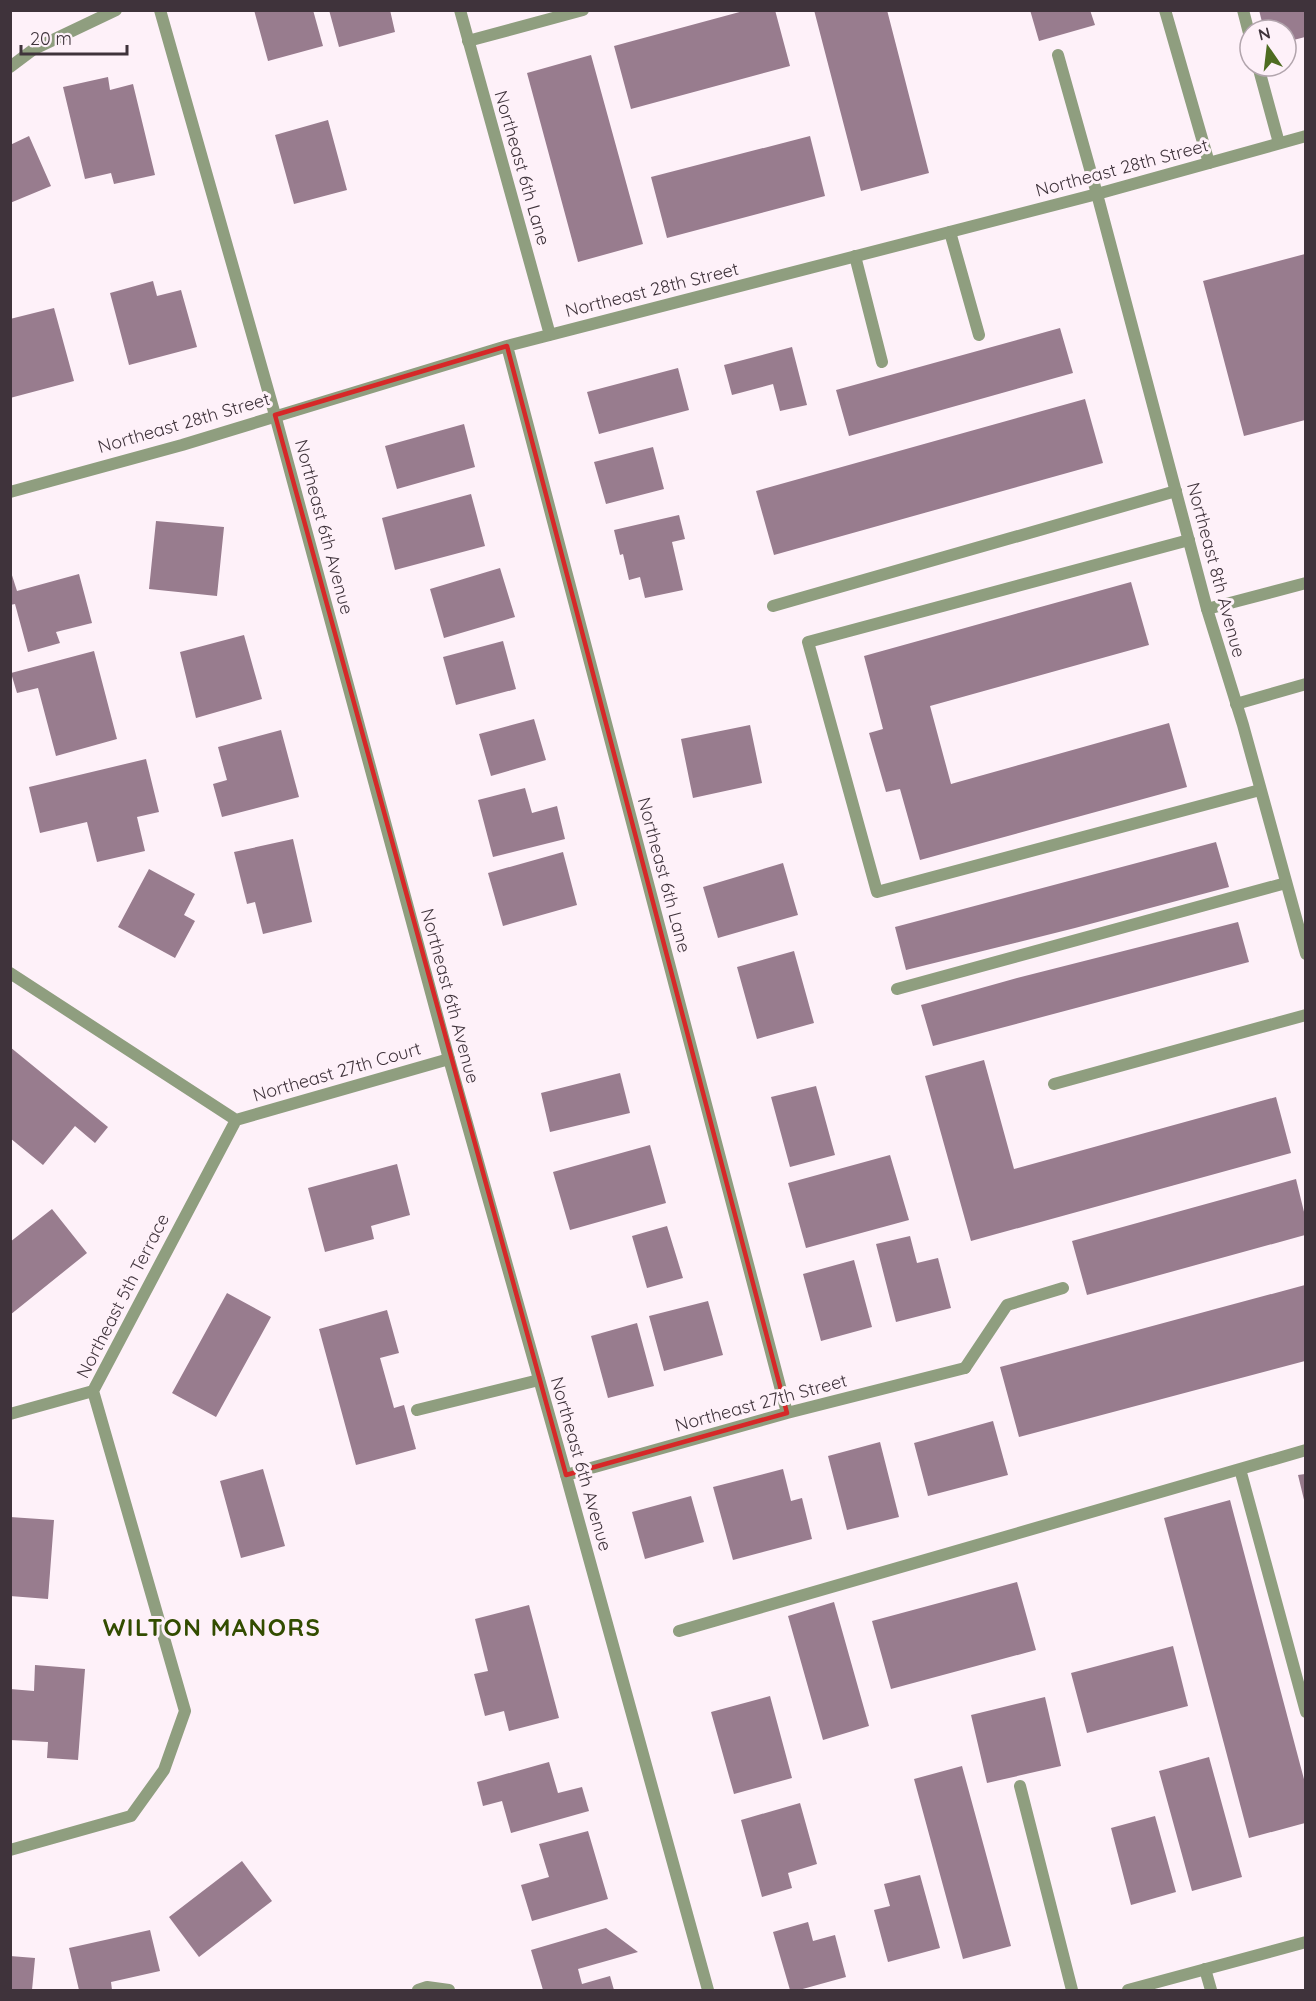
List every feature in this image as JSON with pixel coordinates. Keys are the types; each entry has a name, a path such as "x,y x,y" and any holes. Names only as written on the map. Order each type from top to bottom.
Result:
{"street":[{"path":"10,67 34,49 116,10"},
{"name":"Northeast 6th Avenue","path":"160,10 275,415 448,1059 708,1990"},
{"name":"Northeast 6th Lane","path":"460,10 550,334"},
{"path":"468,41 583,10"},
{"path":"1165,10 1209,163"},
{"name":"Northeast 8th Avenue","path":"1058,55 1207,609 1286,883 1303,934 1305,954"},
{"path":"1261,78 1279,143"},
{"name":"Northeast 28th Street","path":"10,492 182,444 550,334 1097,194 1305,136"},
{"path":"950,232 979,335"},
{"path":"855,256 882,363"},
{"name":"Northeast 6th Lane","path":"507,346 787,1413"},
{"path":"773,606 1176,491"},
{"path":"1189,540 808,642 877,892 1260,790"},
{"path":"1207,609 1305,583"},
{"path":"1236,704 1305,684"},
{"path":"897,989 1286,883"},
{"path":"10,972 236,1120"},
{"path":"1054,1084 1305,1015"},
{"name":"Northeast 27th Court","path":"236,1120 448,1059"},
{"name":"Northeast 5th Terrace","path":"10,1850 131,1816 164,1770 185,1711 93,1391 236,1120"},
{"name":"Northeast 27th Street","path":"566,1475 787,1413 965,1368 1007,1305 1063,1288"},
{"path":"417,1410 539,1380"},
{"path":"10,1414 93,1391"},
{"path":"679,1631 1305,1450"},
{"path":"1240,1469 1305,1712"},
{"path":"1020,1786 1072,1990"},
{"path":"1128,1990 1305,1942"},
{"path":"1205,1969 1211,1990"},
{"path":"418,1990 427,1987 449,1990"}],"highlighted area":[{"path":"507,346 787,1413 566,1475 275,415"}],"building":[{"path":"254,10 313,10 323,46 268,61"},
{"path":"329,10 390,10 395,32 339,47"},
{"path":"747,10 775,10 790,66 631,109 614,46"},
{"path":"814,10 887,10 929,173 861,191"},
{"path":"1030,10 1090,10 1095,25 1039,41"},
{"path":"1259,10 1305,10 1305,37 1298,39 1298,18 1261,18"},
{"path":"591,55 643,244 578,262 527,73"},
{"path":"108,77 110,90 133,84 155,175 114,184 111,173 85,179 63,87"},
{"path":"328,120 347,190 294,204 275,135"},
{"path":"29,136 51,186 10,203 10,145"},
{"path":"810,136 825,196 667,238 651,177"},
{"path":"1305,254 1305,420 1244,436 1203,281"},
{"path":"153,281 157,296 181,290 197,347 129,365 110,293"},
{"path":"54,308 74,381 10,398 10,319"},
{"path":"1060,328 1073,373 849,436 836,390"},
{"path":"792,347 807,405 780,411 773,384 732,395 724,365"},
{"path":"678,368 689,410 599,434 587,392"},
{"path":"1085,399 1103,463 774,555 756,491"},
{"path":"464,424 475,467 397,489 385,446"},
{"path":"653,447 664,489 606,504 594,462"},
{"path":"471,494 485,546 395,570 382,518"},
{"path":"679,515 685,539 672,542 683,590 645,598 640,577 629,580 614,530"},
{"path":"156,521 224,527 217,596 149,589"},
{"path":"500,568 515,617 444,638 430,589"},
{"path":"10,569 17,591 79,574 92,623 56,632 60,643 28,652 15,604 10,605"},
{"path":"1131,582 1149,645 930,706 951,784 1169,723 1187,787 920,860 900,789 886,792 869,733 883,729 864,656"},
{"path":"244,635 262,699 196,718 180,652"},
{"path":"503,641 516,689 456,705 443,657"},
{"path":"94,651 117,739 56,756 38,688 17,693 11,673"},
{"path":"534,719 546,760 491,776 479,734"},
{"path":"750,725 762,783 693,798 681,739"},
{"path":"281,730 299,797 222,817 213,784 227,780 218,747"},
{"path":"146,759 159,812 137,817 145,851 97,862 87,822 40,833 29,787"},
{"path":"525,788 532,813 557,806 565,839 493,857 478,800"},
{"path":"293,839 312,922 263,934 255,902 247,904 234,852"},
{"path":"1216,842 1229,887 906,970 895,927"},
{"path":"563,852 577,905 503,926 488,873"},
{"path":"783,863 798,915 718,938 703,887"},
{"path":"149,869 195,894 184,915 195,921 175,958 118,927"},
{"path":"1238,922 1249,962 933,1046 921,1005 1017,978"},
{"path":"794,951 814,1023 757,1039 737,967"},
{"path":"10,1047 108,1127 95,1143 75,1126 43,1165 10,1138"},
{"path":"984,1060 1014,1169 1276,1097 1291,1153 971,1241 925,1076"},
{"path":"620,1073 630,1113 550,1132 541,1093"},
{"path":"816,1086 835,1155 790,1167 771,1097"},
{"path":"650,1145 666,1203 570,1230 553,1172"},
{"path":"890,1155 909,1220 806,1248 788,1183"},
{"path":"397,1164 410,1215 371,1226 374,1239 325,1252 308,1188"},
{"path":"1296,1179 1305,1216 1305,1235 1087,1295 1072,1241"},
{"path":"52,1209 87,1253 10,1315 10,1242"},
{"path":"667,1226 683,1278 647,1288 632,1236"},
{"path":"910,1236 917,1263 938,1258 951,1308 896,1322 876,1244"},
{"path":"854,1260 872,1327 821,1341 803,1274"},
{"path":"1305,1285 1305,1361 1019,1437 1000,1367"},
{"path":"227,1293 271,1317 216,1417 172,1393"},
{"path":"708,1301 723,1355 664,1371 649,1316"},
{"path":"387,1310 399,1353 380,1358 394,1408 404,1405 416,1449 356,1465 319,1329"},
{"path":"637,1323 654,1386 608,1398 591,1336"},
{"path":"993,1421 1008,1475 928,1496 914,1443"},
{"path":"880,1442 899,1517 847,1530 828,1456"},
{"path":"263,1469 285,1546 241,1558 220,1481"},
{"path":"783,1469 791,1501 802,1498 812,1539 733,1560 713,1487"},
{"path":"1305,1474 1305,1504 1298,1475"},
{"path":"691,1496 704,1542 645,1559 632,1512"},
{"path":"1230,1500 1305,1783 1305,1823 1249,1838 1164,1518"},
{"path":"10,1517 54,1520 48,1599 10,1596"},
{"path":"1017,1582 1036,1650 891,1689 872,1621"},
{"path":"834,1602 869,1726 823,1740 788,1616"},
{"path":"529,1605 559,1718 509,1731 504,1711 485,1716 474,1674 488,1671 475,1619"},
{"path":"1173,1646 1188,1706 1087,1733 1071,1673"},
{"path":"35,1665 85,1669 78,1760 47,1758 48,1742 10,1740 10,1689 34,1691"},
{"path":"770,1696 792,1778 734,1794 711,1712"},
{"path":"1045,1697 1061,1766 987,1783 971,1715"},
{"path":"1209,1757 1242,1877 1192,1891 1159,1771"},
{"path":"549,1762 558,1793 582,1787 589,1811 511,1833 502,1801 483,1806 477,1782"},
{"path":"962,1766 1011,1946 963,1959 914,1779"},
{"path":"800,1803 817,1864 788,1873 792,1888 762,1897 741,1820"},
{"path":"1155,1816 1176,1892 1131,1905 1111,1828"},
{"path":"588,1831 608,1899 532,1921 521,1885 549,1877 539,1844"},
{"path":"242,1861 272,1901 199,1957 169,1917"},
{"path":"920,1875 940,1948 888,1962 874,1910 890,1906 884,1884"},
{"path":"808,1922 813,1941 835,1935 846,1977 799,1990 790,1990 773,1932"},
{"path":"606,1928 638,1952 578,1969 582,1984 610,1976 614,1990 543,1990 531,1950"},
{"path":"150,1930 160,1971 111,1982 112,1990 79,1990 69,1948"},
{"path":"10,1956 35,1958 32,1990 10,1990"}],"district":[{"name":"WILTON MANORS","path":"212,1628"}]}
